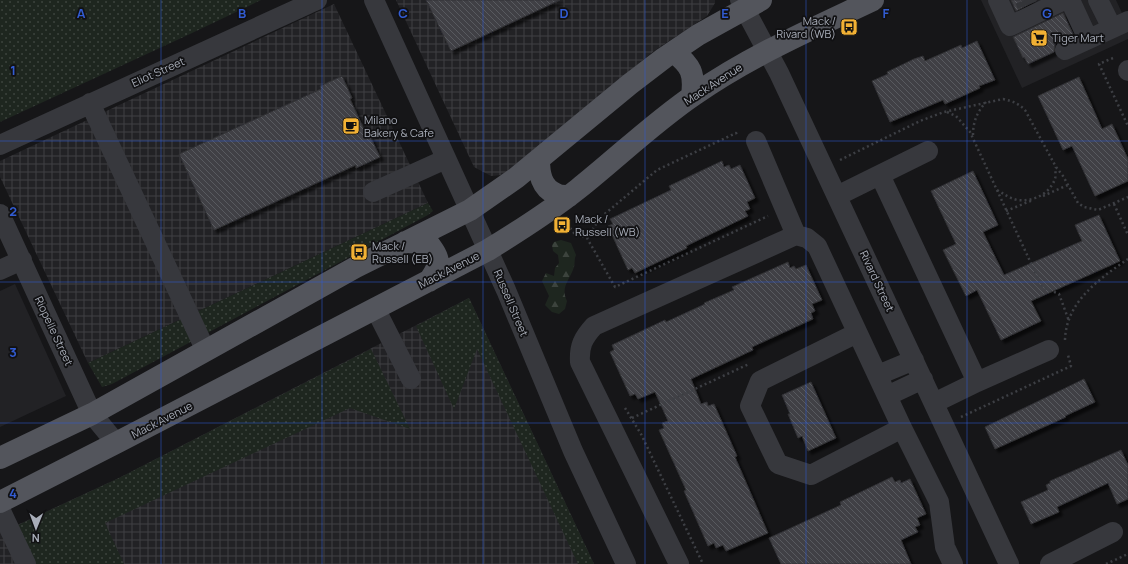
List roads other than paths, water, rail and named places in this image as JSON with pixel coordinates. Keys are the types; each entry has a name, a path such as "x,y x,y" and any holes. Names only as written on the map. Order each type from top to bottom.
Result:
{"main road":[{"name":"Mack Avenue","path":"0,502 488,250 527,227 568,196 692,96 727,73 767,50 873,0"},
{"path":"0,458 92,414 356,267 470,210 516,178 630,84 698,35 749,3"},
{"path":"674,52 683,60 691,71 694,82 692,96"},
{"path":"539,159 539,173 546,187 556,194 568,196"},
{"path":"405,242 428,243 437,255 437,268 429,281"}],"street":[{"name":"Eliot Street","path":"0,145 317,0"},
{"name":"Russell Street","path":"374,0 506,290 573,451 626,564"},
{"path":"998,0 1010,26 1030,10 1054,2"},
{"path":"1070,0 1088,40"},
{"path":"1065,50 1120,24 1098,0"},
{"name":"Rivard Street","path":"749,3 767,50 1009,564"},
{"path":"90,103 206,351"},
{"path":"748,141 796,235"},
{"path":"837,196 928,150"},
{"path":"373,192 446,159"},
{"path":"880,175 977,382"},
{"name":"Riopelle Street","path":"0,214 92,414 116,443"},
{"path":"679,564 580,362 579,352 587,334 594,326 796,235 807,238 817,246 902,428 939,502 945,547 953,564"},
{"path":"0,270 22,260"},
{"path":"375,308 410,380"},
{"path":"857,333 760,381 750,406 778,464 810,475 902,428"},
{"path":"934,403 977,382 1050,350"},
{"path":"878,375 914,360"},
{"path":"887,396 923,379"},
{"path":"0,509 26,564"},
{"path":"1050,564 1113,532"},
{"path":"0,534 14,564"}],"tunnel":[{"path":"1025,0 1027,5"}],"place":[{"name":"Mack / Rivard (WB)","path":"849,27"},
{"name":"Tiger Mart","path":"1039,38"},
{"name":"Milano Bakery & Cafe","path":"351,126"},
{"name":"Mack / Russell (WB)","path":"562,225"},
{"name":"Mack / Russell (EB)","path":"359,252"}]}
